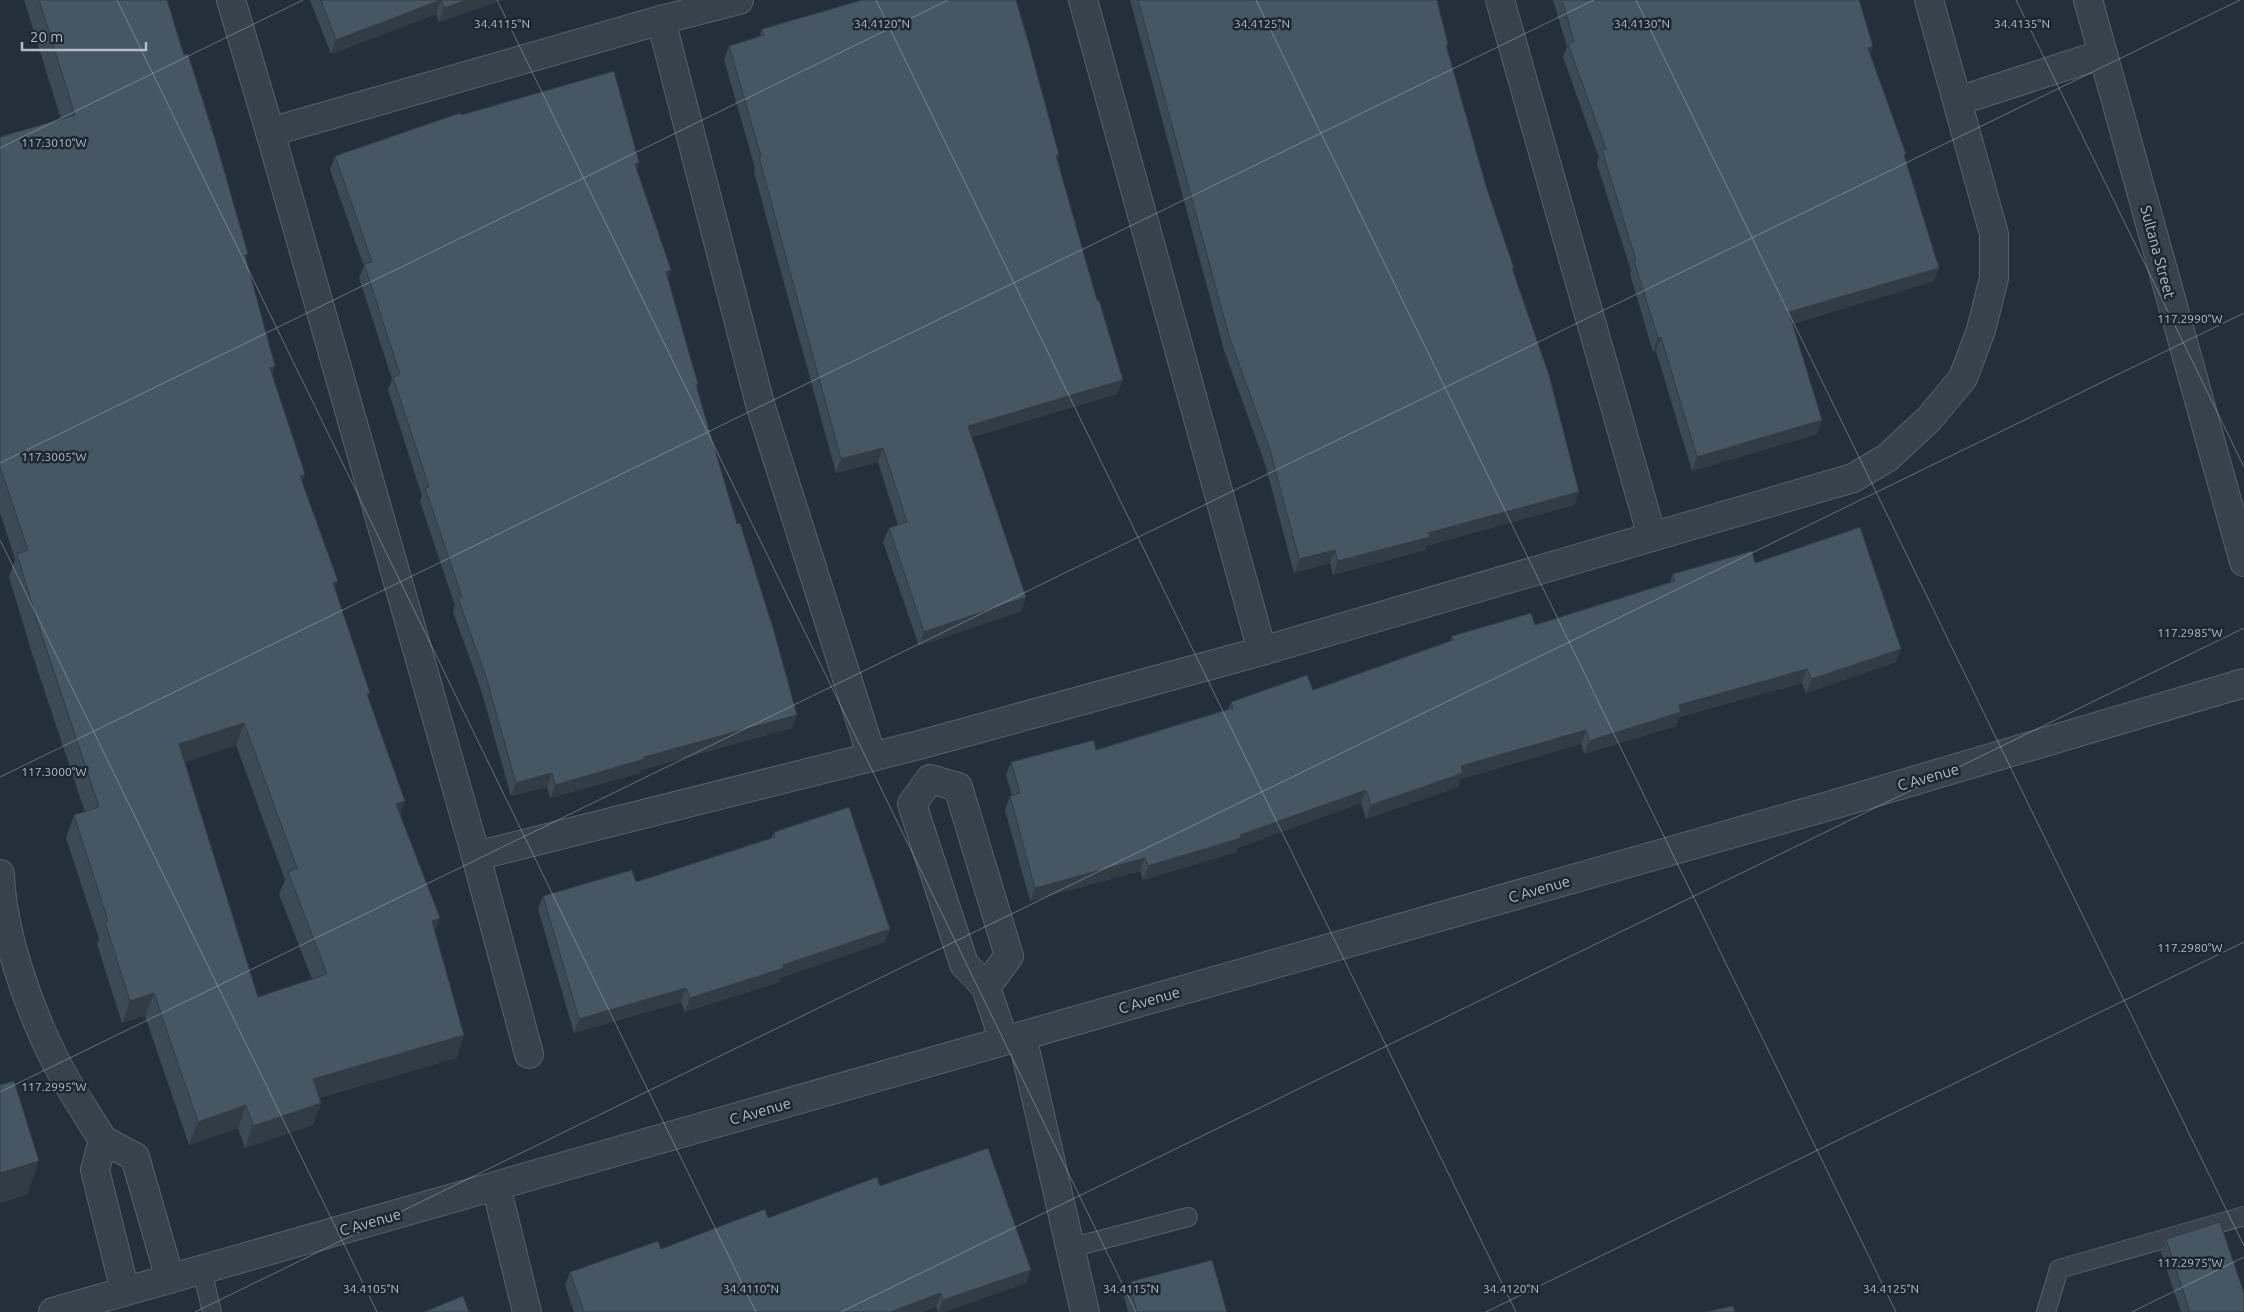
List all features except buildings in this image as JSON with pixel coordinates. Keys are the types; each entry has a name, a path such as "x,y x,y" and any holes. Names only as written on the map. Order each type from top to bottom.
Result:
{"street":[{"path":"231,0 476,856 529,1054"},
{"path":"270,132 661,20 739,0"},
{"path":"1083,0 1262,651"},
{"path":"1500,0 1652,537"},
{"path":"476,856 919,745 1262,651 1853,478 1887,458 1929,419 1964,378 1981,330 1994,278 1994,234 1929,0"},
{"name":"Sultana Street","path":"2088,0 2244,562"},
{"path":"661,20 760,404 872,757"},
{"path":"1958,102 2103,54"},
{"name":"C Avenue","path":"53,1312 1813,811 2244,683"},
{"path":"919,745 930,779"},
{"path":"930,779 958,788 1009,956 986,988"},
{"path":"930,779 912,804 964,964 986,988 1013,1038 1070,1248 1085,1312"},
{"path":"0,874 1,897 21,979 52,1054 103,1140 135,1157 170,1278"},
{"path":"103,1140 95,1170 125,1292"},
{"path":"496,1186 527,1312"}],"lane":[{"path":"2046,1312 2058,1269 2244,1216"},
{"path":"1070,1248 1188,1217"},
{"path":"202,1270 212,1312"}]}
